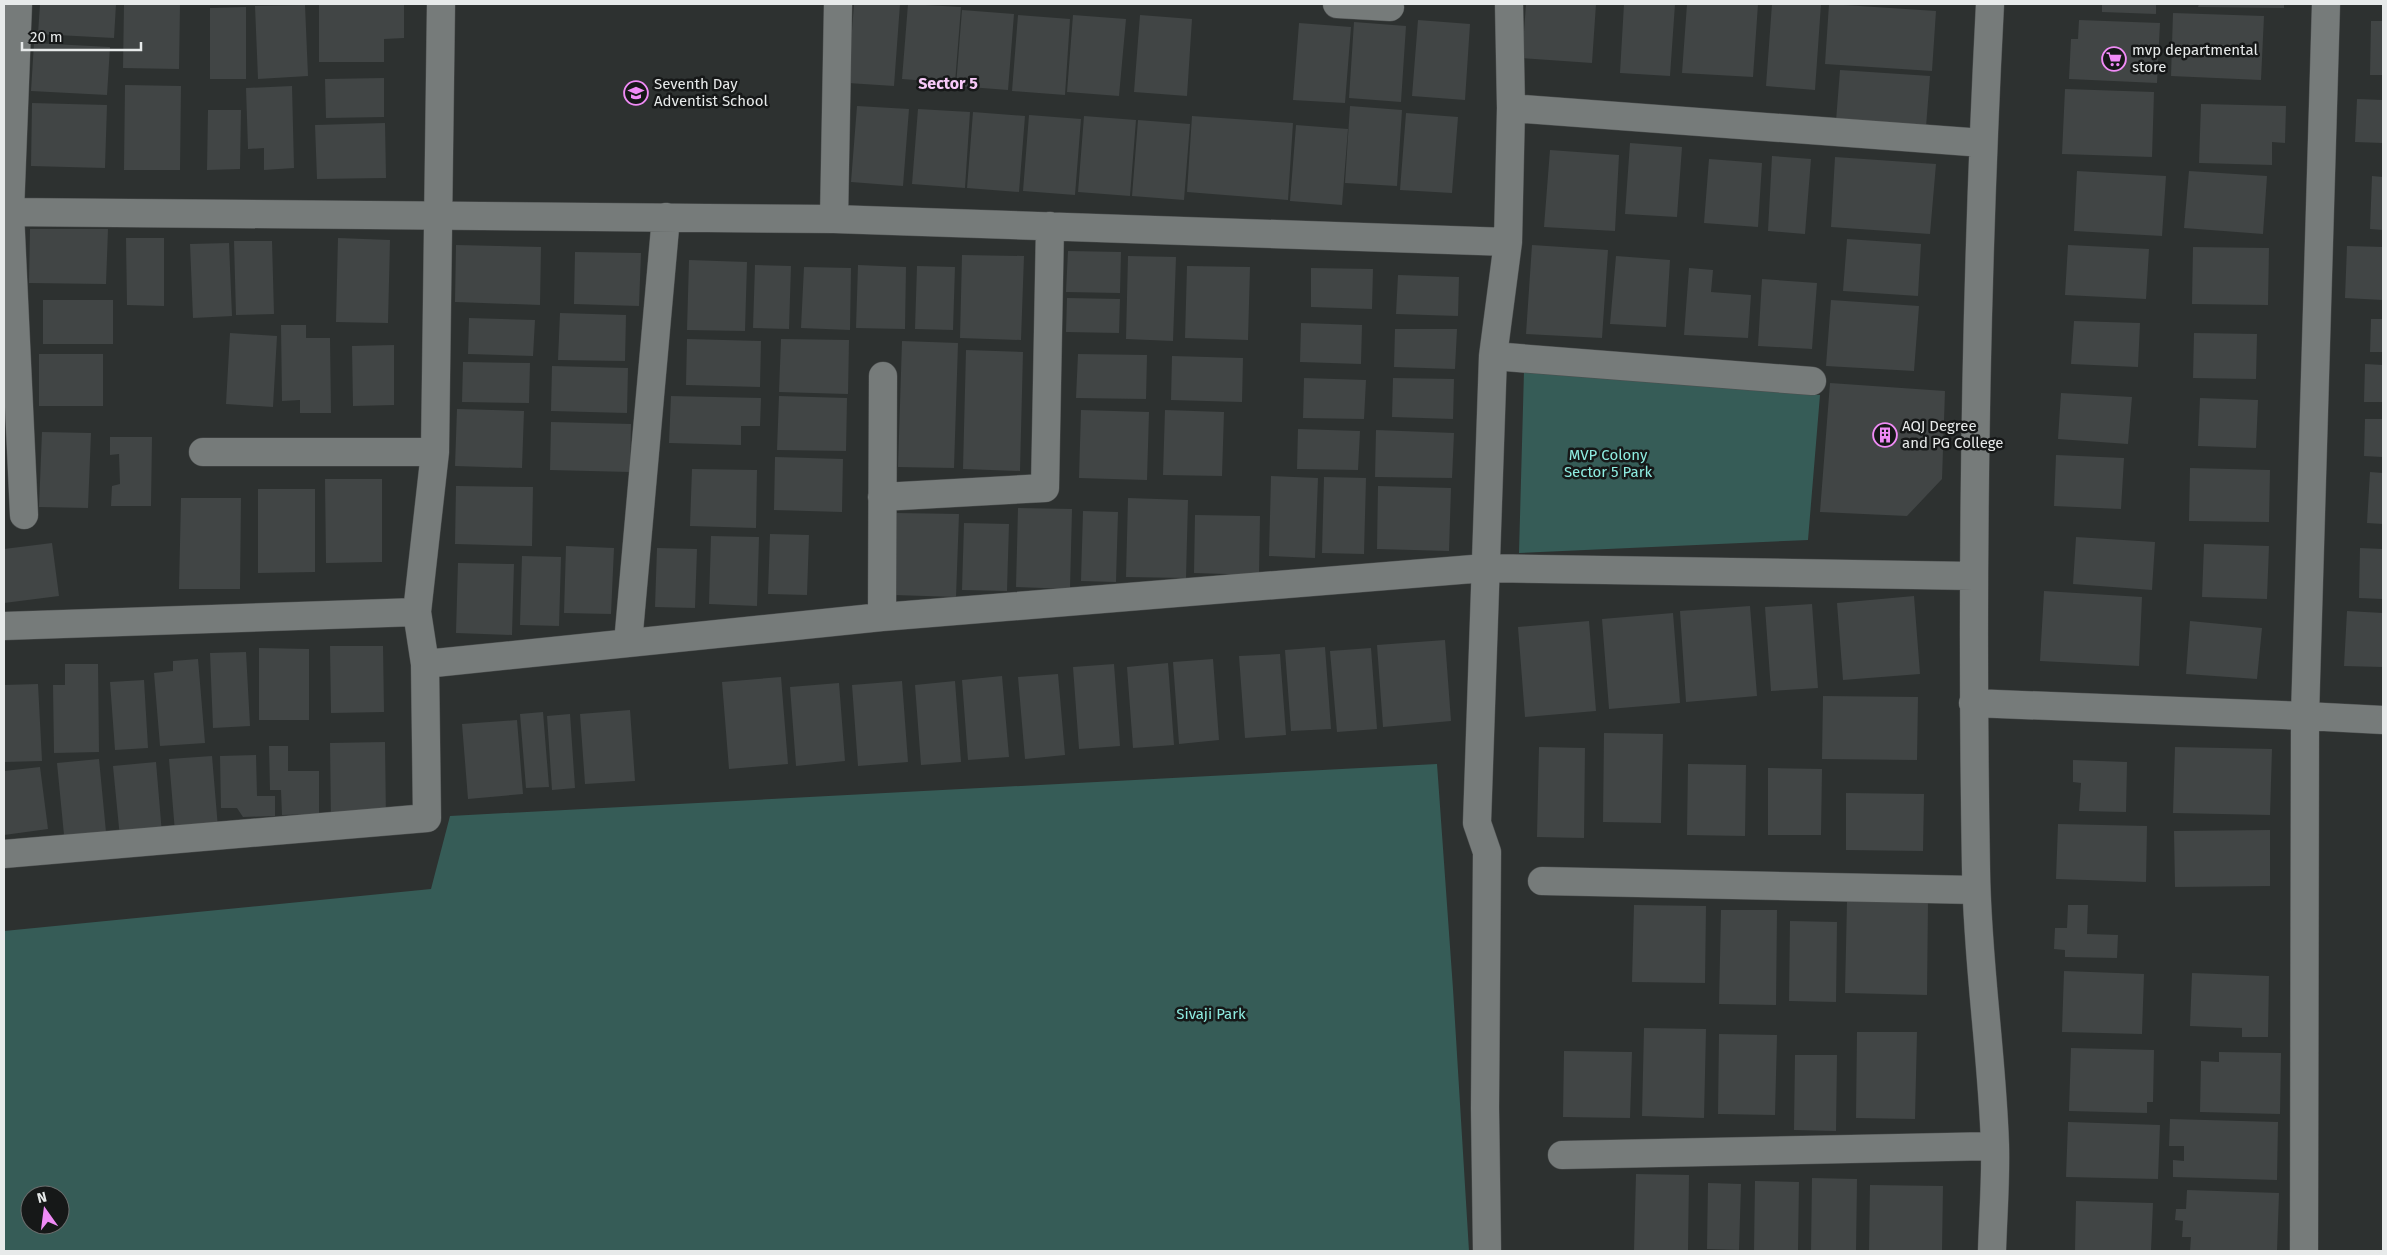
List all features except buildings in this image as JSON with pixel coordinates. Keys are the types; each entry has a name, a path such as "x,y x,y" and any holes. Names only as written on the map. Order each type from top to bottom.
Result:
{"street":[{"path":"18,4 7,212 24,514"},
{"path":"4,854 427,818 425,664 417,612 435,452 441,4"},
{"path":"834,219 838,4"},
{"path":"1337,4 1390,6"},
{"path":"1488,1251 1485,1108 1487,852 1477,823 1493,356 1508,242 1512,108 1509,4"},
{"path":"1990,4 1983,143 1973,576 1973,703 1976,890 1995,1146 1992,1251"},
{"path":"2304,1251 2305,716 2326,4"},
{"path":"1512,108 1983,143"},
{"path":"7,212 437,214 834,219 1508,242"},
{"path":"628,643 666,217"},
{"path":"882,497 1045,488 1050,226"},
{"path":"1493,356 1812,381"},
{"path":"882,617 883,376"},
{"path":"203,452 435,452"},
{"path":"425,664 882,617 1485,568 1973,576"},
{"path":"4,626 417,612"},
{"path":"1973,703 2383,720"},
{"path":"1542,881 1976,890"},
{"path":"1562,1154 1995,1146"}],"green space":[{"name":"MVP Colony Sector 5 Park","path":"1524,371 1820,395 1808,540 1519,553"},
{"name":"Sivaji Park","path":"1437,764 1469,1251 4,1251 4,931 431,889 450,816"}],"place":[{"name":"mvp departmental store","path":"2114,59"},
{"name":"Seventh Day Adventist School","path":"636,93"},
{"name":"AQJ Degree and PG College","path":"1885,435"}],"district":[{"name":"Sector 5","path":"948,83"}]}
